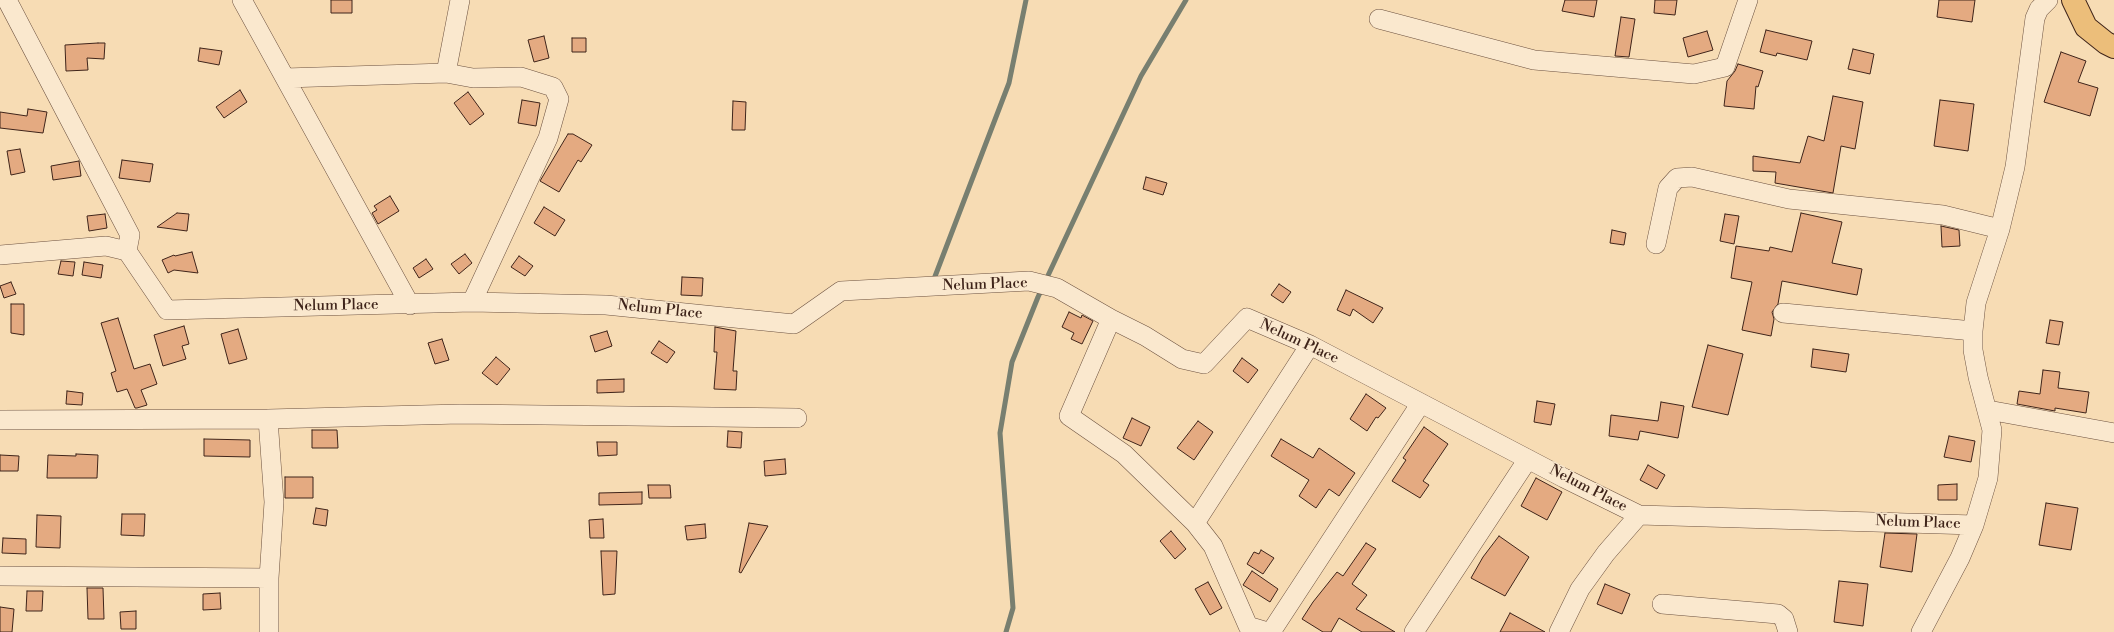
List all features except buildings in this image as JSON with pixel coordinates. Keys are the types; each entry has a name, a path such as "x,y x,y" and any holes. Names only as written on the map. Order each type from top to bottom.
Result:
{"main road":[{"path":"2073,0 2086,27 2106,44 2114,47"}],"street":[{"path":"0,254 106,246 127,251 130,235 7,0"},
{"path":"242,0 410,304"},
{"path":"446,73 460,0"},
{"path":"1379,19 1534,60 1694,74 1725,67 1748,0"},
{"path":"1921,632 1942,595 1974,525 1988,478 1992,430 1973,350 1973,331 1976,303 2000,229 2015,167 2035,18 2039,9 2048,0"},
{"path":"285,78 446,73 473,78 521,77 553,87 559,99 548,138 472,302"},
{"path":"1656,244 1668,188 1677,178 1692,177 1788,199 1943,215 2000,229"},
{"name":"Nelum Place","path":"127,251 167,310 472,302 606,305 794,324 841,291 1029,281 1057,288 1111,320 1145,336 1182,359 1204,364 1248,318 1310,345 1528,459 1640,515 1974,525"},
{"path":"1784,313 1973,331"},
{"path":"1111,320 1069,416 1124,454 1195,523 1213,546 1248,626 1269,632 1421,403"},
{"path":"1195,523 1310,345"},
{"path":"1988,410 2114,433"},
{"path":"0,420 268,418 460,414 797,418"},
{"path":"268,418 274,502 269,578 269,632"},
{"path":"1414,632 1528,459"},
{"path":"1559,632 1580,589 1606,553 1640,515"},
{"path":"0,576 269,578"},
{"path":"1662,604 1778,614 1784,619 1788,632"}],"waterway":[{"path":"934,279 1009,83 1026,0"},
{"path":"1006,632 1013,608 1000,433 1012,362 1038,297 1141,76 1186,0"}]}
